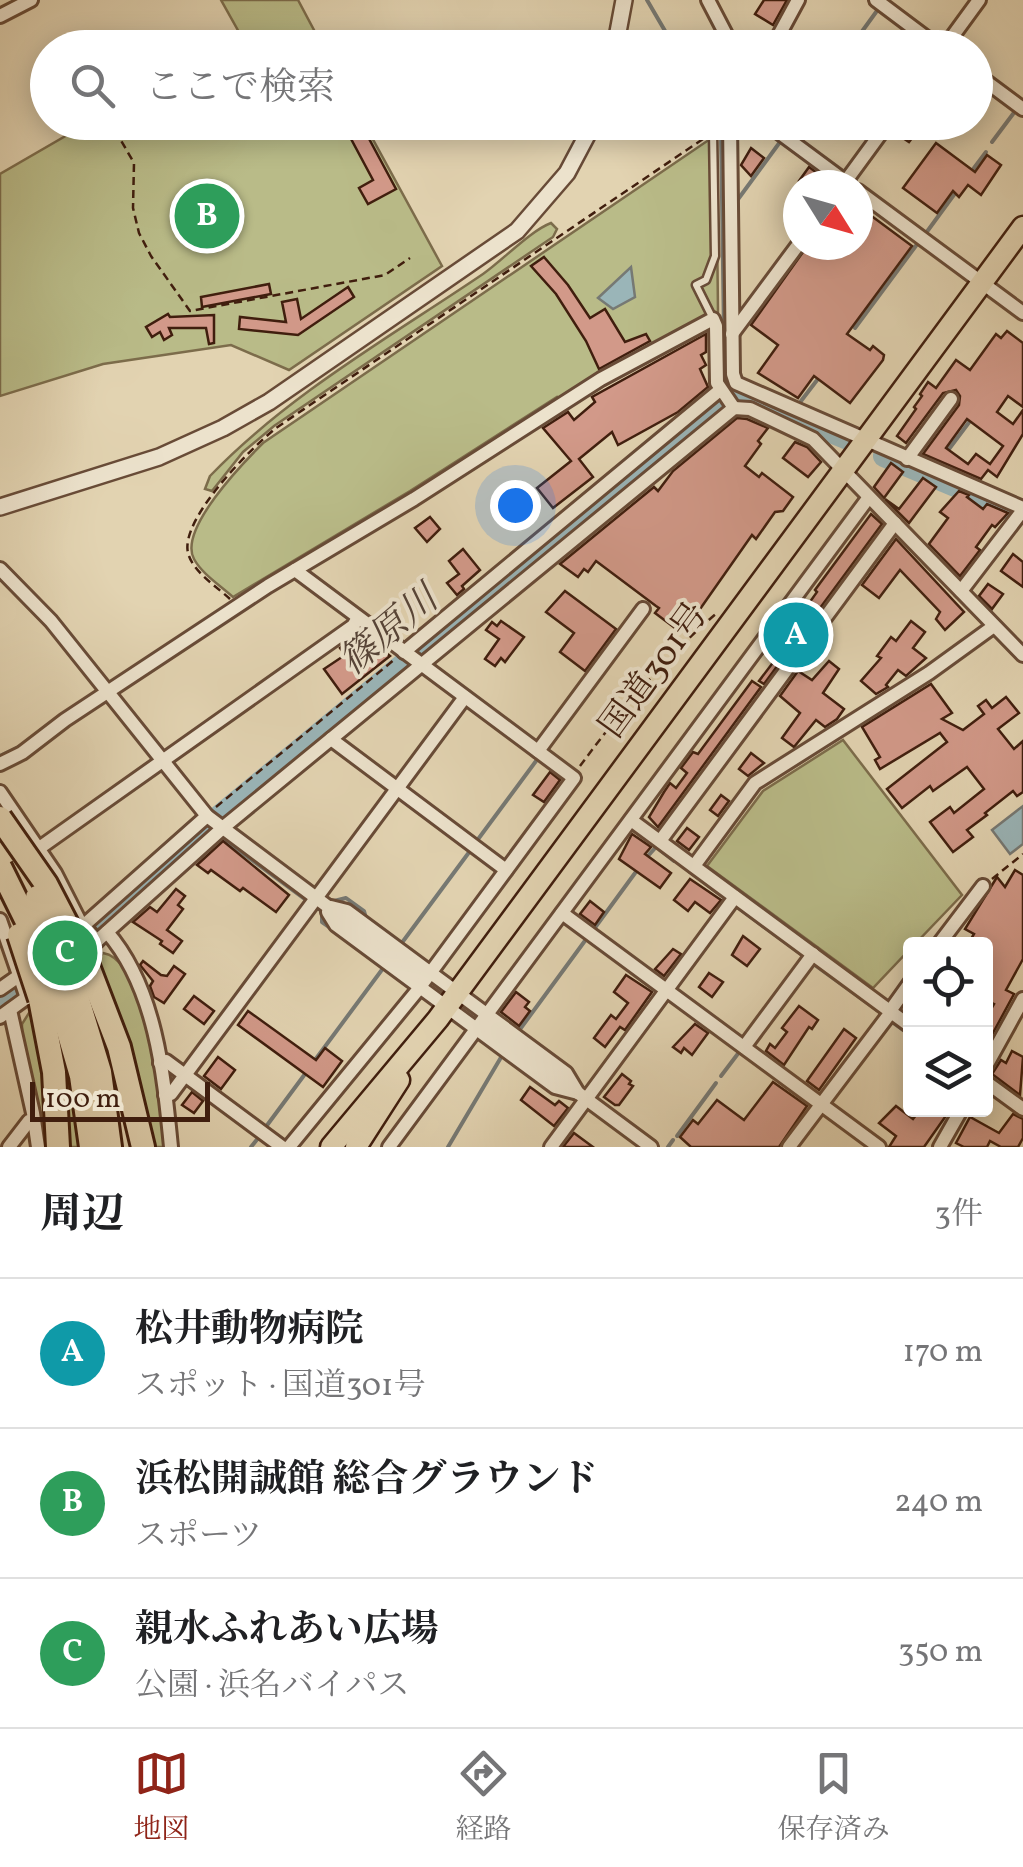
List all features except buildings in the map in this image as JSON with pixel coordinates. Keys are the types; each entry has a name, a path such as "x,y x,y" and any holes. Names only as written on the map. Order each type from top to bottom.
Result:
{"highway":[{"name":"国道301号","path":"330,1147 447,1006 1023,227"},
{"path":"0,818 46,884 91,1147"},
{"path":"0,828 41,904 100,1072 110,1147"},
{"path":"0,865 31,928 60,961 54,1072 58,1147"},
{"path":"0,888 60,961 119,1047 143,1147"},
{"path":"356,1147 447,1006"}],"street":[{"path":"0,16 30,0"},
{"path":"618,30 624,0"},
{"path":"708,0 724,30"},
{"path":"782,30 798,0"},
{"path":"876,0 917,30"},
{"path":"956,30 979,0"},
{"path":"993,87 1023,109"},
{"path":"0,507 176,450 223,428 283,392 517,231 568,173 585,140"},
{"path":"729,140 736,383 1023,509 961,591"},
{"path":"789,140 828,170"},
{"path":"856,170 877,140"},
{"path":"873,202 1023,313"},
{"path":"716,344 732,339 787,260"},
{"path":"0,764 295,570 591,386 713,318 716,378 727,398 807,434 1023,655"},
{"path":"38,1147 5,1014 214,822 331,739 412,658 651,449 727,398"},
{"path":"412,658 661,462 727,398"},
{"path":"907,459 951,399"},
{"path":"389,1147 869,497"},
{"path":"660,841 894,523"},
{"path":"0,570 51,621 214,822 423,978 447,1006 483,1022 566,1072 582,1096 652,1147"},
{"path":"160,1062 166,1062 285,1147 423,978 572,776 295,570"},
{"path":"538,751 643,609"},
{"path":"0,865 162,761 353,626 358,618"},
{"path":"694,866 755,783 929,674 994,626"},
{"path":"165,1095 171,1094 320,902 465,697"},
{"path":"331,739 506,870"},
{"path":"0,792 36,844 60,961"},
{"path":"630,820 903,1021"},
{"path":"60,961 214,822"},
{"path":"944,937 983,886"},
{"path":"550,1147 582,1096 736,897"},
{"path":"562,913 879,1147"},
{"path":"0,920 60,961"},
{"path":"0,988 116,942 142,995 160,1062 171,1147"},
{"path":"744,1048 813,954"},
{"path":"789,1147 903,993"},
{"path":"993,1053 1023,999"},
{"path":"993,1087 1023,1109"},
{"path":"940,1147 957,1117"},
{"path":"9,1147 34,1120"}],"lane":[{"path":"713,140 715,256 706,280 696,285 713,318"},
{"path":"651,449 661,462"}],"path":[{"path":"121,140 134,163 133,208 139,233 190,311 385,275 410,258"},
{"path":"238,607 197,569 187,550 187,539 196,520 246,454 276,428 701,140"},
{"path":"572,776 612,722 688,637 719,612"},
{"path":"214,822 412,658"},
{"path":"983,886 1023,854"}],"green space":[{"path":"221,0 298,0 314,30 238,30"},
{"path":"59,140 373,140 442,266 289,370 231,345 103,364 0,396 0,174"},
{"path":"709,140 716,140 718,312 560,401 557,397 233,597 202,570 192,547 203,515 263,443"},
{"path":"551,223 557,229 553,237 274,426 243,452 212,491 205,489 210,476 273,419"},
{"path":"843,740 962,895 922,937 903,937 903,956 873,988 707,866 763,791"},
{"path":"103,953 118,961 131,980 141,1007 156,1070 166,1147 149,1147 96,962"},
{"path":"29,1013 36,1015 52,1147 43,1147 22,1037 22,1024"},
{"path":"59,1045 69,1079 79,1147 64,1147"}],"water":[{"path":"631,267 635,297 613,309 598,298"},
{"path":"1023,806 1023,844 1010,854 992,830"}],"waterway":[{"path":"647,0 664,30"},
{"path":"863,30 879,8"},
{"path":"992,142 1016,110"},
{"path":"721,140 724,333"},
{"path":"736,202 780,142"},
{"path":"971,172 986,152"},
{"path":"926,233 956,192"},
{"path":"855,328 918,243"},
{"path":"725,356 725,381 739,396"},
{"path":"801,401 821,375"},
{"name":"篠原川","path":"74,946 218,817 718,404 732,397 747,397 848,439"},
{"path":"946,453 970,421"},
{"name":"篠原川","path":"884,456 1017,512"},
{"path":"0,756 23,745"},
{"path":"476,842 539,757"},
{"path":"222,838 306,900"},
{"path":"647,857 656,847"},
{"path":"660,850 674,861"},
{"path":"397,942 401,944 470,851"},
{"path":"594,929 638,869"},
{"path":"690,872 726,899"},
{"path":"330,902 346,898 364,911 366,918"},
{"path":"736,906 805,957"},
{"path":"316,907 322,911 322,922 332,929"},
{"path":"518,1032 587,938"},
{"path":"812,963 881,1013"},
{"path":"315,1060 384,967"},
{"name":"篠原川","path":"0,1003 42,973"},
{"path":"892,1022 903,1030"},
{"path":"721,1076 740,1051"},
{"path":"448,1147 503,1054"},
{"path":"265,1128 305,1074"},
{"path":"677,1136 716,1083"},
{"path":"251,1147 259,1137"},
{"path":"668,1147 673,1140"}],"tunnel":[{"path":"419,975 485,1024"}],"place":[{"name":"浜松開誠館 総合グラウンド","path":"207,216"},
{"name":"松井動物病院","path":"796,635"},
{"name":"親水ふれあい広場","path":"65,953"}]}
